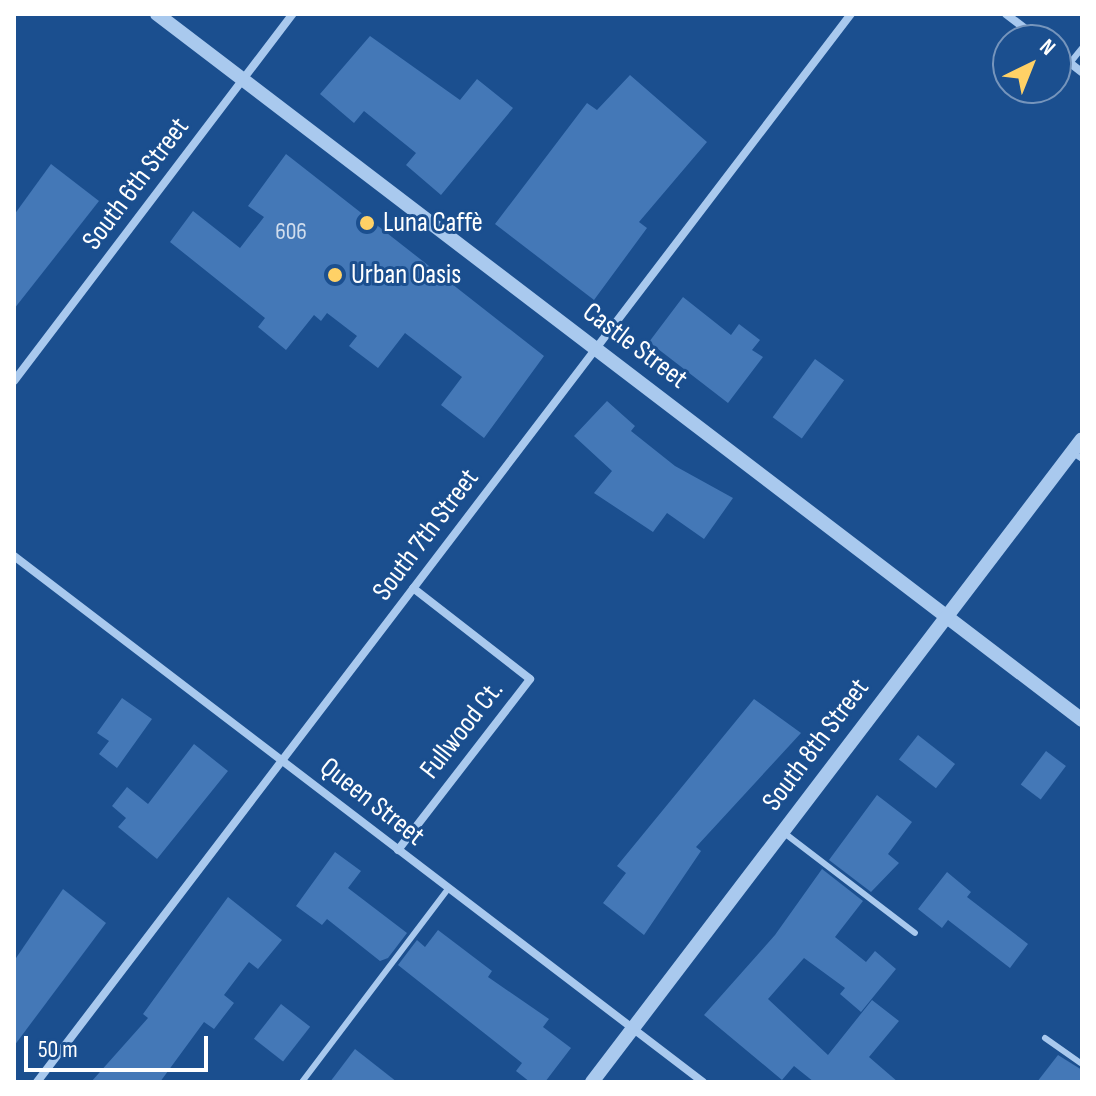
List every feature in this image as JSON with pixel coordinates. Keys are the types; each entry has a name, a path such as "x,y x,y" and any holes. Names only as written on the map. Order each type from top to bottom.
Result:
{"street":[{"name":"Castle Street","path":"157,14 1082,720"},
{"name":"South 6th Street","path":"14,381 293,14"},
{"name":"South 7th Street","path":"37,1082 851,14"},
{"name":"South 8th Street","path":"592,1082 947,617 1077,455 1082,439"},
{"name":"Queen Street","path":"14,556 703,1082"},
{"name":"Fullwood Ct.","path":"398,850 530,679 413,588"}],"lane":[{"path":"783,832 915,933"},
{"path":"302,1082 448,889"},
{"path":"1045,1038 1082,1064"}],"building":[{"path":"370,36 460,100 477,79 513,108 441,195 406,165 416,153 364,111 354,123 320,94"},
{"path":"630,75 707,142 639,222 647,228 594,300 495,224 587,103 597,110"},
{"path":"286,154 544,356 484,438 441,405 462,377 405,333 378,368 349,346 357,336 327,313 321,321 314,315 286,350 258,327 265,318 170,242 193,211 240,248 264,217 248,206"},
{"path":"51,164 99,201 14,309 14,215"},
{"path":"683,297 731,335 739,324 760,340 752,350 763,357 728,403 649,342"},
{"path":"815,359 844,380 802,438 773,417"},
{"path":"607,401 635,426 631,431 675,466 733,498 704,539 667,513 653,532 594,493 612,471 574,436"},
{"path":"122,698 152,719 117,768 99,754 109,741 97,733"},
{"path":"754,699 801,733 696,847 701,851 644,935 603,903 626,873 617,866"},
{"path":"918,735 955,764 936,788 899,759"},
{"path":"194,744 228,771 157,859 118,827 126,818 112,806 127,787 148,804"},
{"path":"1046,751 1066,766 1041,800 1021,785"},
{"path":"877,795 912,822 888,854 899,863 871,892 829,860"},
{"path":"335,852 361,871 348,888 407,933 388,958 380,961 327,919 322,925 296,906"},
{"path":"822,869 863,901 835,937 866,962 875,951 896,969 861,1012 840,994 845,988 804,958 768,999 828,1055 872,1000 899,1021 869,1057 898,1082 814,1082 794,1066 782,1080 704,1015 775,935"},
{"path":"947,872 971,892 967,897 1028,944 1010,968 948,920 942,928 918,909"},
{"path":"63,889 106,923 14,1046 14,961"},
{"path":"228,897 282,940 258,969 249,962 224,995 234,1003 214,1029 204,1022 160,1082 91,1082 148,1018 143,1014"},
{"path":"438,930 492,971 488,977 549,1019 543,1027 571,1048 545,1082 530,1082 516,1071 522,1063 398,965 417,940 425,947"},
{"path":"281,1004 310,1027 283,1061 254,1039"},
{"path":"355,1049 397,1082 330,1082"},
{"path":"1058,1055 1082,1070 1082,1082 1037,1082"}],"place":[{"name":"Luna Caffè","path":"367,223"},
{"name":"Urban Oasis","path":"335,275"}]}
